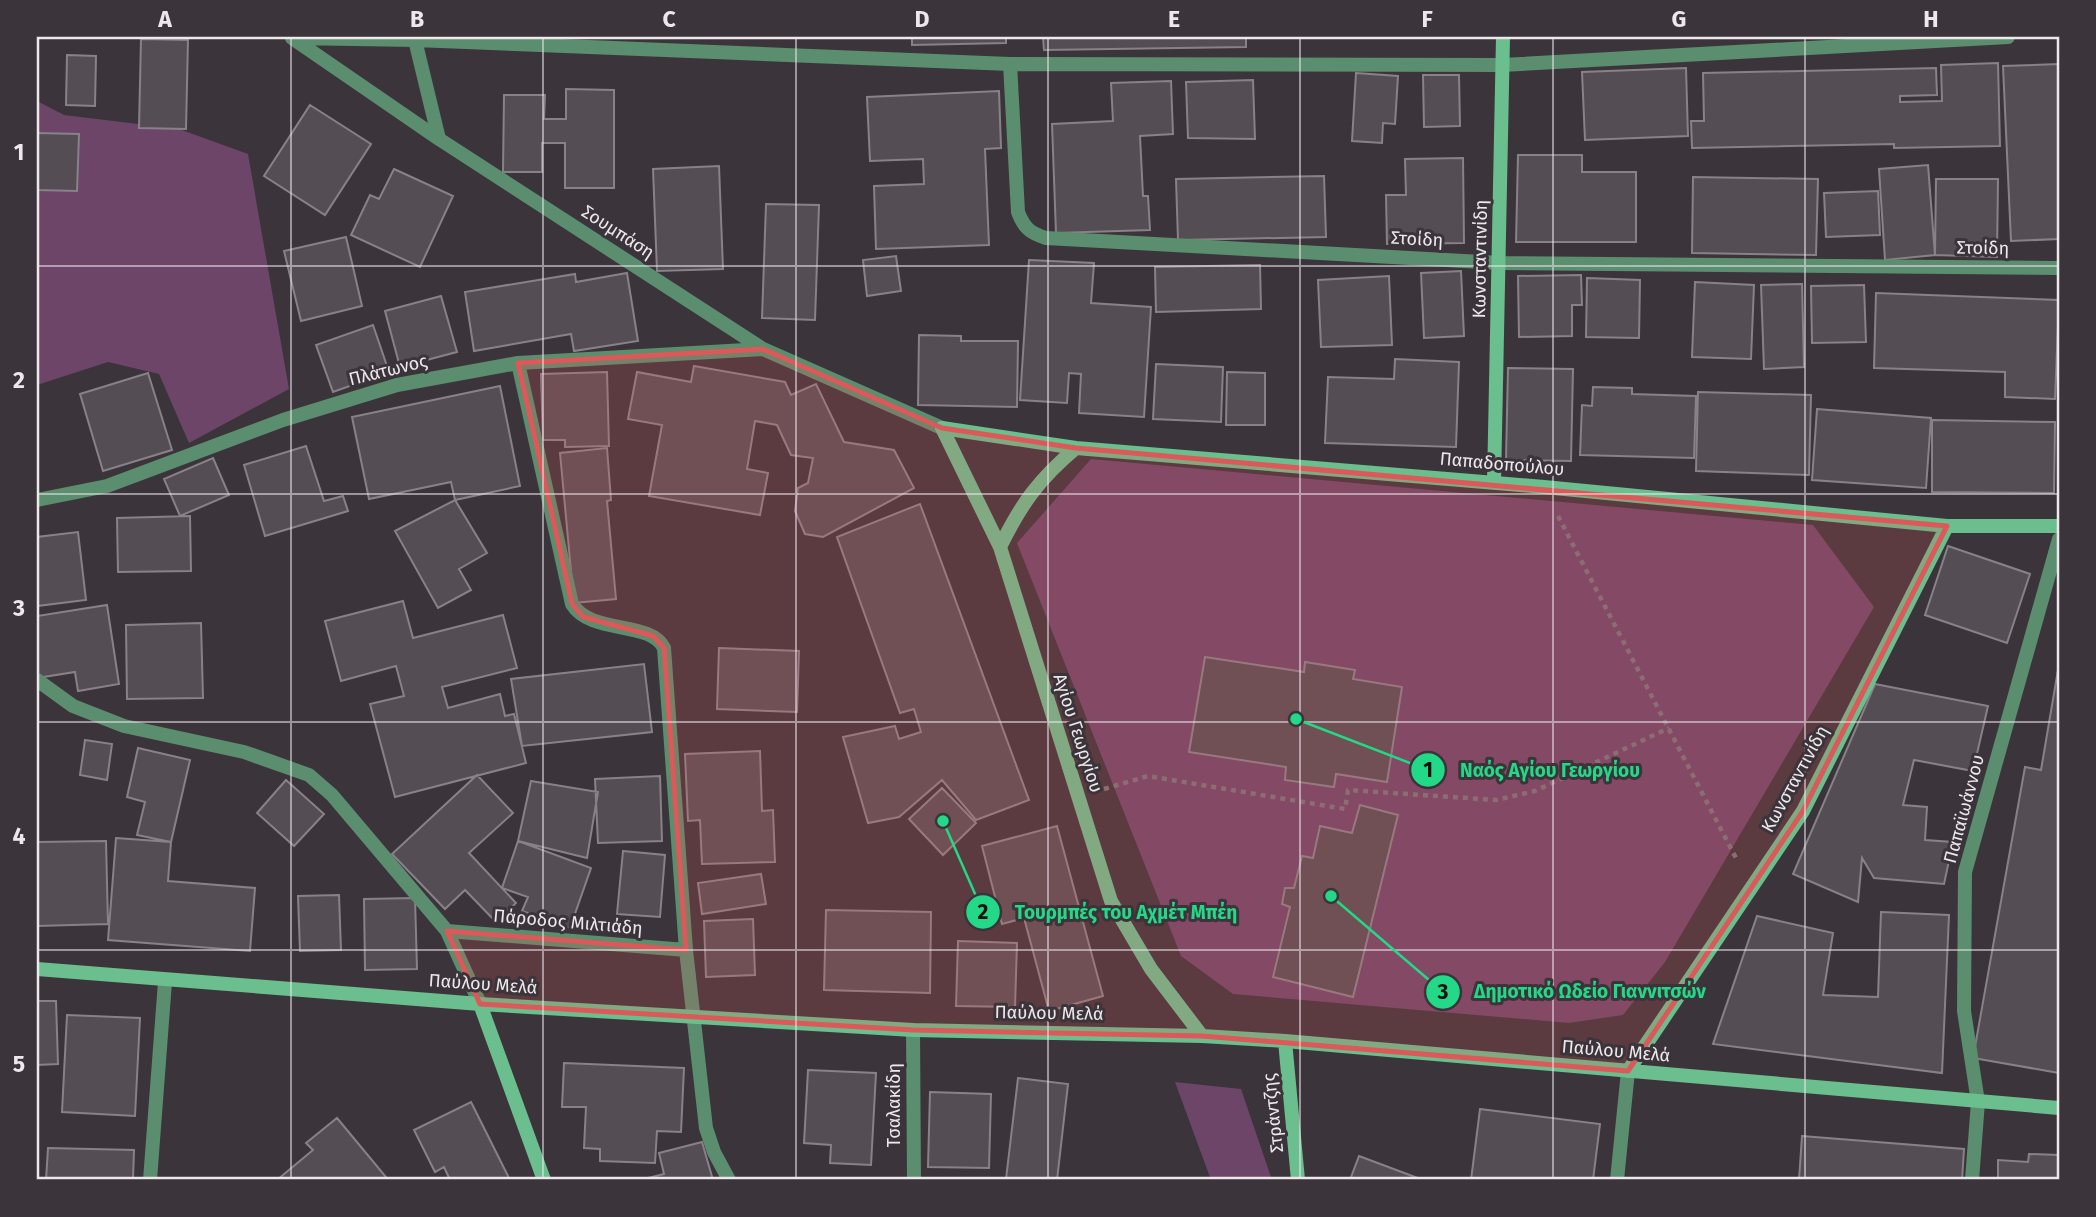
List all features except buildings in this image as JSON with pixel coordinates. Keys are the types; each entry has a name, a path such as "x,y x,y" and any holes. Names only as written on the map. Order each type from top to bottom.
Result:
{"street":[{"path":"291,37 1010,64 1502,65 2008,37"},
{"name":"Σουμπάση","path":"291,37 439,139 763,349 942,428"},
{"name":"Κωνσταντινίδη","path":"1494,483 1503,37"},
{"path":"415,40 439,139"},
{"name":"Στοίδη","path":"1010,64 1018,212 1024,226 1033,234 1046,239 1500,263 2059,268"},
{"name":"Πλάτωνος","path":"37,500 107,486 283,420 397,385 518,363 763,349"},
{"path":"518,363 572,604 583,617 653,636 664,648 686,950 706,1128 714,1152 729,1180"},
{"name":"Παπαδοπούλου","path":"942,428 1076,448 1544,487 1947,526 2059,526"},
{"name":"Αγίου Γεωργίου","path":"942,428 1000,547 1111,901 1151,969 1202,1036"},
{"path":"1000,547 1031,491 1046,473 1076,448"},
{"name":"Κωνσταντινίδη","path":"1628,1071 1803,811 1947,526"},
{"name":"Παπαϊωάννου","path":"1972,1180 1978,1102 1964,1011 1965,872 2059,540"},
{"path":"37,680 73,706 124,726 244,752 309,775 332,795 447,931 480,1004 544,1180"},
{"name":"Πάροδος Μιλτιάδη","path":"447,931 686,950"},
{"name":"Παύλου Μελά","path":"37,969 165,982 480,1004 913,1030 1202,1036 1284,1041 2059,1108"},
{"path":"150,1180 165,982"},
{"name":"Τσαλακίδη","path":"913,1030 914,1180"},
{"name":"Στράντζης","path":"1284,1041 1298,1180"},
{"path":"1617,1180 1628,1071"}],"path":[{"path":"1544,487 1751,888"},
{"path":"1078,797 1148,776 1345,809 1348,790 1496,800 1535,791 1668,728"}],"highlighted area":[{"path":"763,349 942,428 1076,448 1947,526 1803,811 1628,1071 1202,1036 913,1030 480,1004 447,931 686,950 664,648 653,636 583,617 572,604 518,363"}],"shaded area":[{"path":"37,101 64,115 179,129 248,154 289,389 189,443 159,374 108,362 37,385"},
{"path":"1091,459 1813,525 1874,607 1665,962 1623,1015 1569,1023 1233,994 1181,956 1017,543"},
{"path":"1175,1082 1241,1089 1272,1180 1211,1180"}],"place":[{"name":"Ναός Αγίου Γεωργίου","path":"1296,719"},
{"name":"Τουρμπές του Αχμέτ Μπέη","path":"943,821"},
{"name":"Δημοτικό Ωδείο Γιαννιτσών","path":"1331,896"}]}
